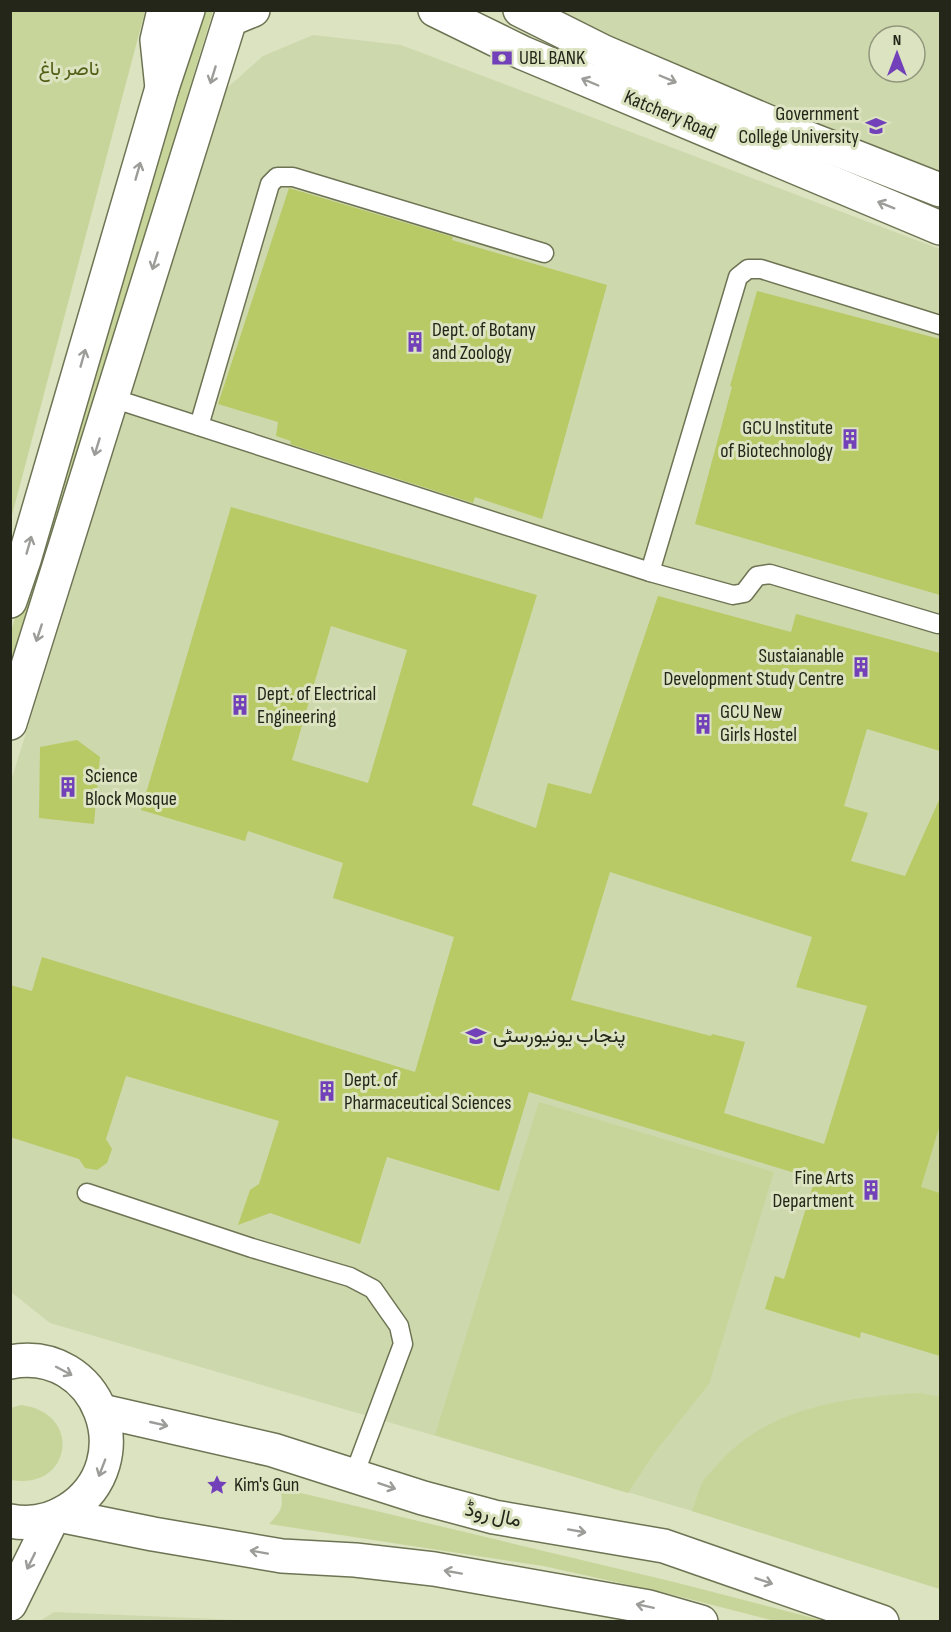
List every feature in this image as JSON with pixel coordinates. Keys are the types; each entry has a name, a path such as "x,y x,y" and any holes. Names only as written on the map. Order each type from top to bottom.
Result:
{"main road":[{"path":"162,88 157,40 164,10"},
{"path":"10,601 162,88 188,10"},
{"name":"Katchery Road","path":"435,10 534,58 940,228"},
{"path":"520,10 604,52 792,132 940,190"},
{"path":"10,723 112,398 239,13"},
{"path":"10,1362 21,1360 41,1362 60,1368 77,1378 92,1393 102,1411 107,1435 105,1460 96,1483 80,1502 56,1517 36,1522 10,1521"},
{"name":"مال روڈ","path":"102,1411 273,1450 423,1498 494,1517 664,1546 882,1622"},
{"path":"10,1604 56,1517"},
{"path":"56,1517 282,1556 355,1560 434,1569 649,1607 701,1622"}],"lane":[{"path":"199,426 270,184 277,177 293,177 544,253"},
{"path":"650,572 738,278 748,269 761,269 940,325"},
{"path":"112,398 650,572 733,595 744,593 757,576 770,574 938,624"},
{"path":"87,1192 252,1248 350,1277 373,1289 399,1326 403,1344 354,1475"}],"shaded area":[{"name":"Government College University","path":"544,11 940,11 940,181"},
{"name":"پنجاب یونیورسٹی","path":"313,35 401,45 940,249 940,1589 692,1511 50,1323 11,1292 11,781 227,88 263,56"},
{"path":"54,1612 264,1621 40,1621"}],"green space":[{"name":"ناصر باغ","path":"10,11 145,11 11,519"},
{"path":"195,11 213,11 11,678 11,631"},
{"path":"539,1102 774,1172 709,1384 655,1452 628,1493 435,1435"},
{"path":"940,1125 940,1193 921,1187"},
{"path":"920,1393 940,1397 940,1589 692,1511 706,1477 738,1444 761,1429 811,1408 865,1398"},
{"path":"21,1405 41,1411 54,1422 61,1435 62,1450 57,1463 47,1474 31,1480 11,1480 11,1408"},
{"path":"280,1488 674,1582 825,1621 775,1621 670,1594 543,1566 269,1524 281,1508"}],"building":[{"name":"Dept. of Botany and Zoology","path":"289,188 453,237 452,240 607,285 542,519 475,497 473,503 290,444 291,441 276,436 278,422 218,404"},
{"name":"GCU Institute of Biotechnology","path":"757,291 940,339 940,595 695,524"},
{"path":"231,507 537,595 472,805 536,828 548,783 591,794 658,596 791,632 796,614 940,653 940,751 867,729 844,806 868,813 851,861 905,876 940,798 940,1125 921,1187 940,1193 940,1356 861,1332 860,1338 765,1309 775,1276 784,1279 815,1179 529,1092 499,1191 387,1157 360,1244 270,1213 238,1225 250,1190 259,1184 279,1121 126,1076 106,1139 112,1149 107,1163 97,1170 85,1168 79,1159 10,1137 10,985 32,991 42,957 415,1072 454,937 333,898 343,863 248,831 245,841 141,810","holes":["331,626 407,650 368,783 292,760","610,872 812,937 796,987 867,1006 824,1144 724,1113 745,1042 712,1034 711,1036 571,1000"]},
{"name":"Science Block Mosque","path":"77,740 100,757 94,824 39,818 40,747"}],"place":[{"name":"UBL BANK","path":"502,58"},
{"name":"Government College University","path":"876,126"},
{"name":"Dept. of Botany and Zoology","path":"415,342"},
{"name":"GCU Institute of Biotechnology","path":"850,439"},
{"name":"Sustaianable Development Study Centre","path":"861,667"},
{"name":"Dept. of Electrical Engineering","path":"240,705"},
{"name":"GCU New Girls Hostel","path":"703,724"},
{"name":"Science Block Mosque","path":"68,787"},
{"name":"پنجاب یونیورسٹی","path":"476,1036"},
{"name":"Dept. of Pharmaceutical Sciences","path":"327,1091"},
{"name":"Fine Arts Department","path":"871,1190"},
{"name":"Kim's Gun","path":"217,1485"}]}
